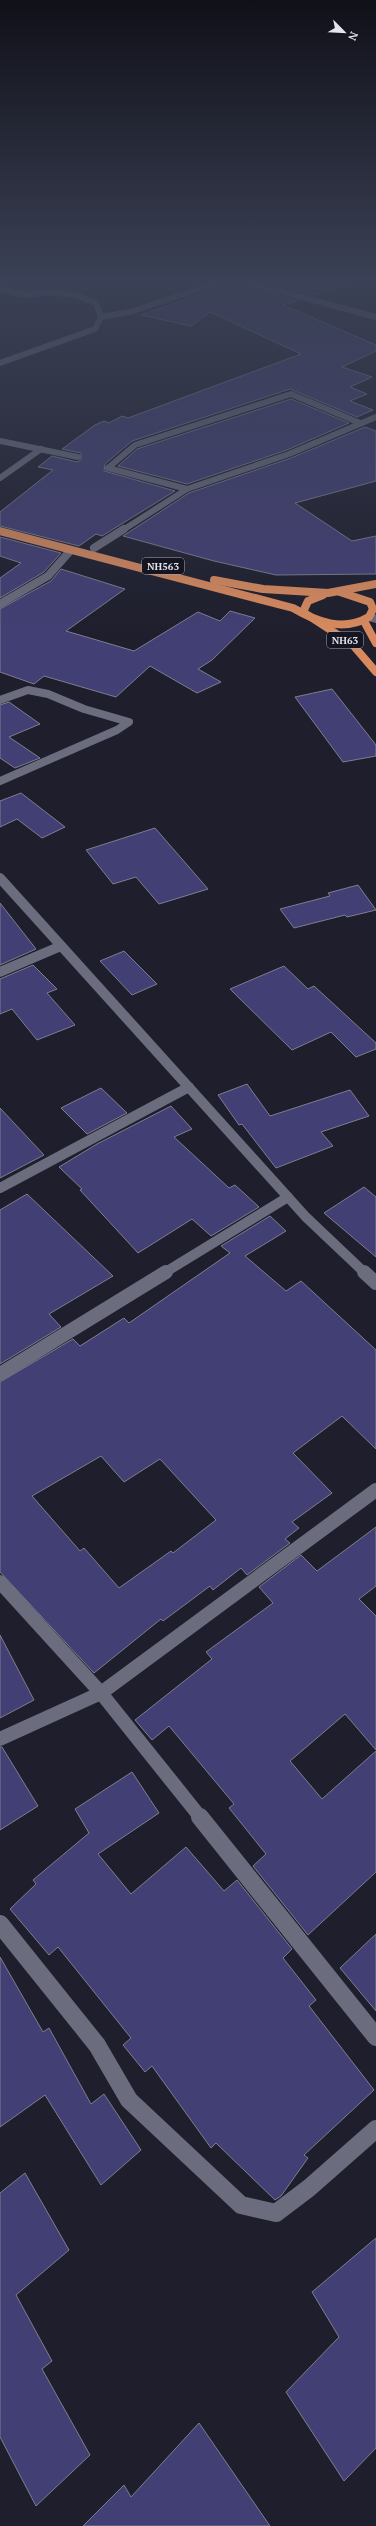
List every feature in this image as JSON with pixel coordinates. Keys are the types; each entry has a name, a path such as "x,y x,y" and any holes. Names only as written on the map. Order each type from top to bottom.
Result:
{"highway":[{"name":"NH563","path":"0,524 236,585 328,593 340,592 365,599 372,604 375,609 370,619 350,625 336,625 306,616 293,608 70,551 0,531"},
{"path":"340,592 376,584"},
{"path":"306,616 303,612 308,601 328,593"},
{"name":"NH63","path":"306,616 352,644 376,672"},
{"name":"NH63","path":"370,619 376,643"}],"street":[{"path":"187,489 108,468 134,444 279,398"},
{"path":"300,398 360,423"},
{"path":"94,548 187,489 289,454 376,417"},
{"path":"0,441 78,457"},
{"path":"0,478 41,449"},
{"path":"0,604 35,585 60,567 70,551"},
{"path":"0,700 28,690 48,694 84,709 128,722 117,730 0,781"},
{"path":"1,881 288,1197 376,1283"},
{"path":"0,972 61,946"},
{"path":"0,1188 189,1087"},
{"path":"1,1371 288,1197"},
{"path":"0,1739 101,1693 376,1490"},
{"path":"0,1582 101,1693 376,2036"},
{"path":"0,1924 97,2045 129,2100 241,2204 276,2213 309,2188 376,2129"}],"building":[{"path":"182,398 263,398 132,441 105,464 104,471 175,491 102,536 96,534 79,546 0,526 0,512 53,470 38,467 52,456 77,462 81,460 81,453 62,449 95,425 104,421 109,423 122,416 128,418"},
{"path":"311,398 358,398 350,401 373,410 357,417"},
{"path":"291,399 349,423 287,450 187,484 118,466 137,449"},
{"path":"365,427 376,431 376,481 295,503 352,541 376,536 376,574 276,575 214,561 123,536 189,493 291,458"},
{"path":"0,537 61,553 44,572 0,598 0,578 21,563 0,556"},
{"path":"61,569 125,589 66,631 134,651 198,612 220,621 230,611 255,618 212,660 198,669 221,682 197,693 150,666 116,697 44,676 34,684 0,672 0,609 51,581"},
{"path":"332,689 376,745 376,756 343,762 295,697"},
{"path":"9,702 40,724 9,737 40,758 15,768 0,758 0,705"},
{"path":"21,793 65,827 42,838 17,819 0,827 0,801"},
{"path":"155,828 208,889 159,904 136,877 113,884 86,850"},
{"path":"358,885 376,910 347,917 345,915 294,928 280,909 330,896 328,893"},
{"path":"0,903 36,949 0,965"},
{"path":"124,951 157,984 132,995 100,961"},
{"path":"33,965 57,989 47,993 75,1025 37,1040 12,1009 0,1014 0,979"},
{"path":"284,966 308,989 314,986 376,1043 376,1049 356,1057 331,1032 292,1050 230,989"},
{"path":"247,1084 270,1116 350,1090 369,1116 321,1132 333,1146 276,1168 242,1124 239,1125 218,1095"},
{"path":"101,1088 127,1113 87,1134 61,1108"},
{"path":"171,1106 192,1129 174,1137 229,1188 235,1185 259,1207 211,1236 192,1219 138,1253 80,1190 82,1189 59,1167 97,1144"},
{"path":"0,1108 44,1155 0,1178"},
{"path":"364,1187 376,1197 376,1257 324,1213"},
{"path":"27,1194 113,1276 49,1314 61,1327 0,1364 0,1210"},
{"path":"270,1216 286,1231 245,1256 286,1291 301,1281 376,1350 376,1449 342,1416 293,1453 332,1493 292,1522 299,1528 285,1539 290,1543 247,1575 241,1568 213,1590 210,1586 163,1621 161,1619 94,1673 0,1572 0,1382 73,1339 80,1346 124,1318 129,1323 230,1253 221,1246","holes":["101,1456 124,1482 160,1459 216,1520 173,1553 171,1551 119,1588 84,1548 80,1551 32,1496"]},
{"path":"376,1527 376,1586 359,1599 376,1616 376,1750 345,1714 290,1761 322,1799 376,1751 376,1872 308,1935 253,1866 266,1854 229,1808 234,1804 169,1726 152,1740 135,1720 212,1659 206,1652 273,1603 259,1587 301,1555 317,1571"},
{"path":"0,1635 34,1700 0,1718"},
{"path":"0,1747 2,1747 38,1806 0,1830"},
{"path":"132,1772 159,1813 98,1854 131,1894 186,1847 224,1891 237,1880 292,1949 283,1958 316,2000 309,2006 374,2090 304,2155 308,2158 281,2196 275,2200 216,2143 211,2148 152,2066 145,2072 123,2045 131,2038 58,1947 49,1955 10,1909 36,1884 33,1880 89,1833 75,1809"},
{"path":"376,1934 376,2011 340,1968"},
{"path":"0,1957 43,2032 49,2028 91,2104 104,2094 141,2150 101,2185 45,2095 0,2127"},
{"path":"25,2173 69,2250 16,2295 52,2361 42,2369 90,2455 36,2506 0,2437 0,2193"},
{"path":"376,2238 376,2448 344,2481 286,2392 339,2337 312,2292"},
{"path":"199,2423 270,2526 83,2526 124,2485 131,2497"}]}
